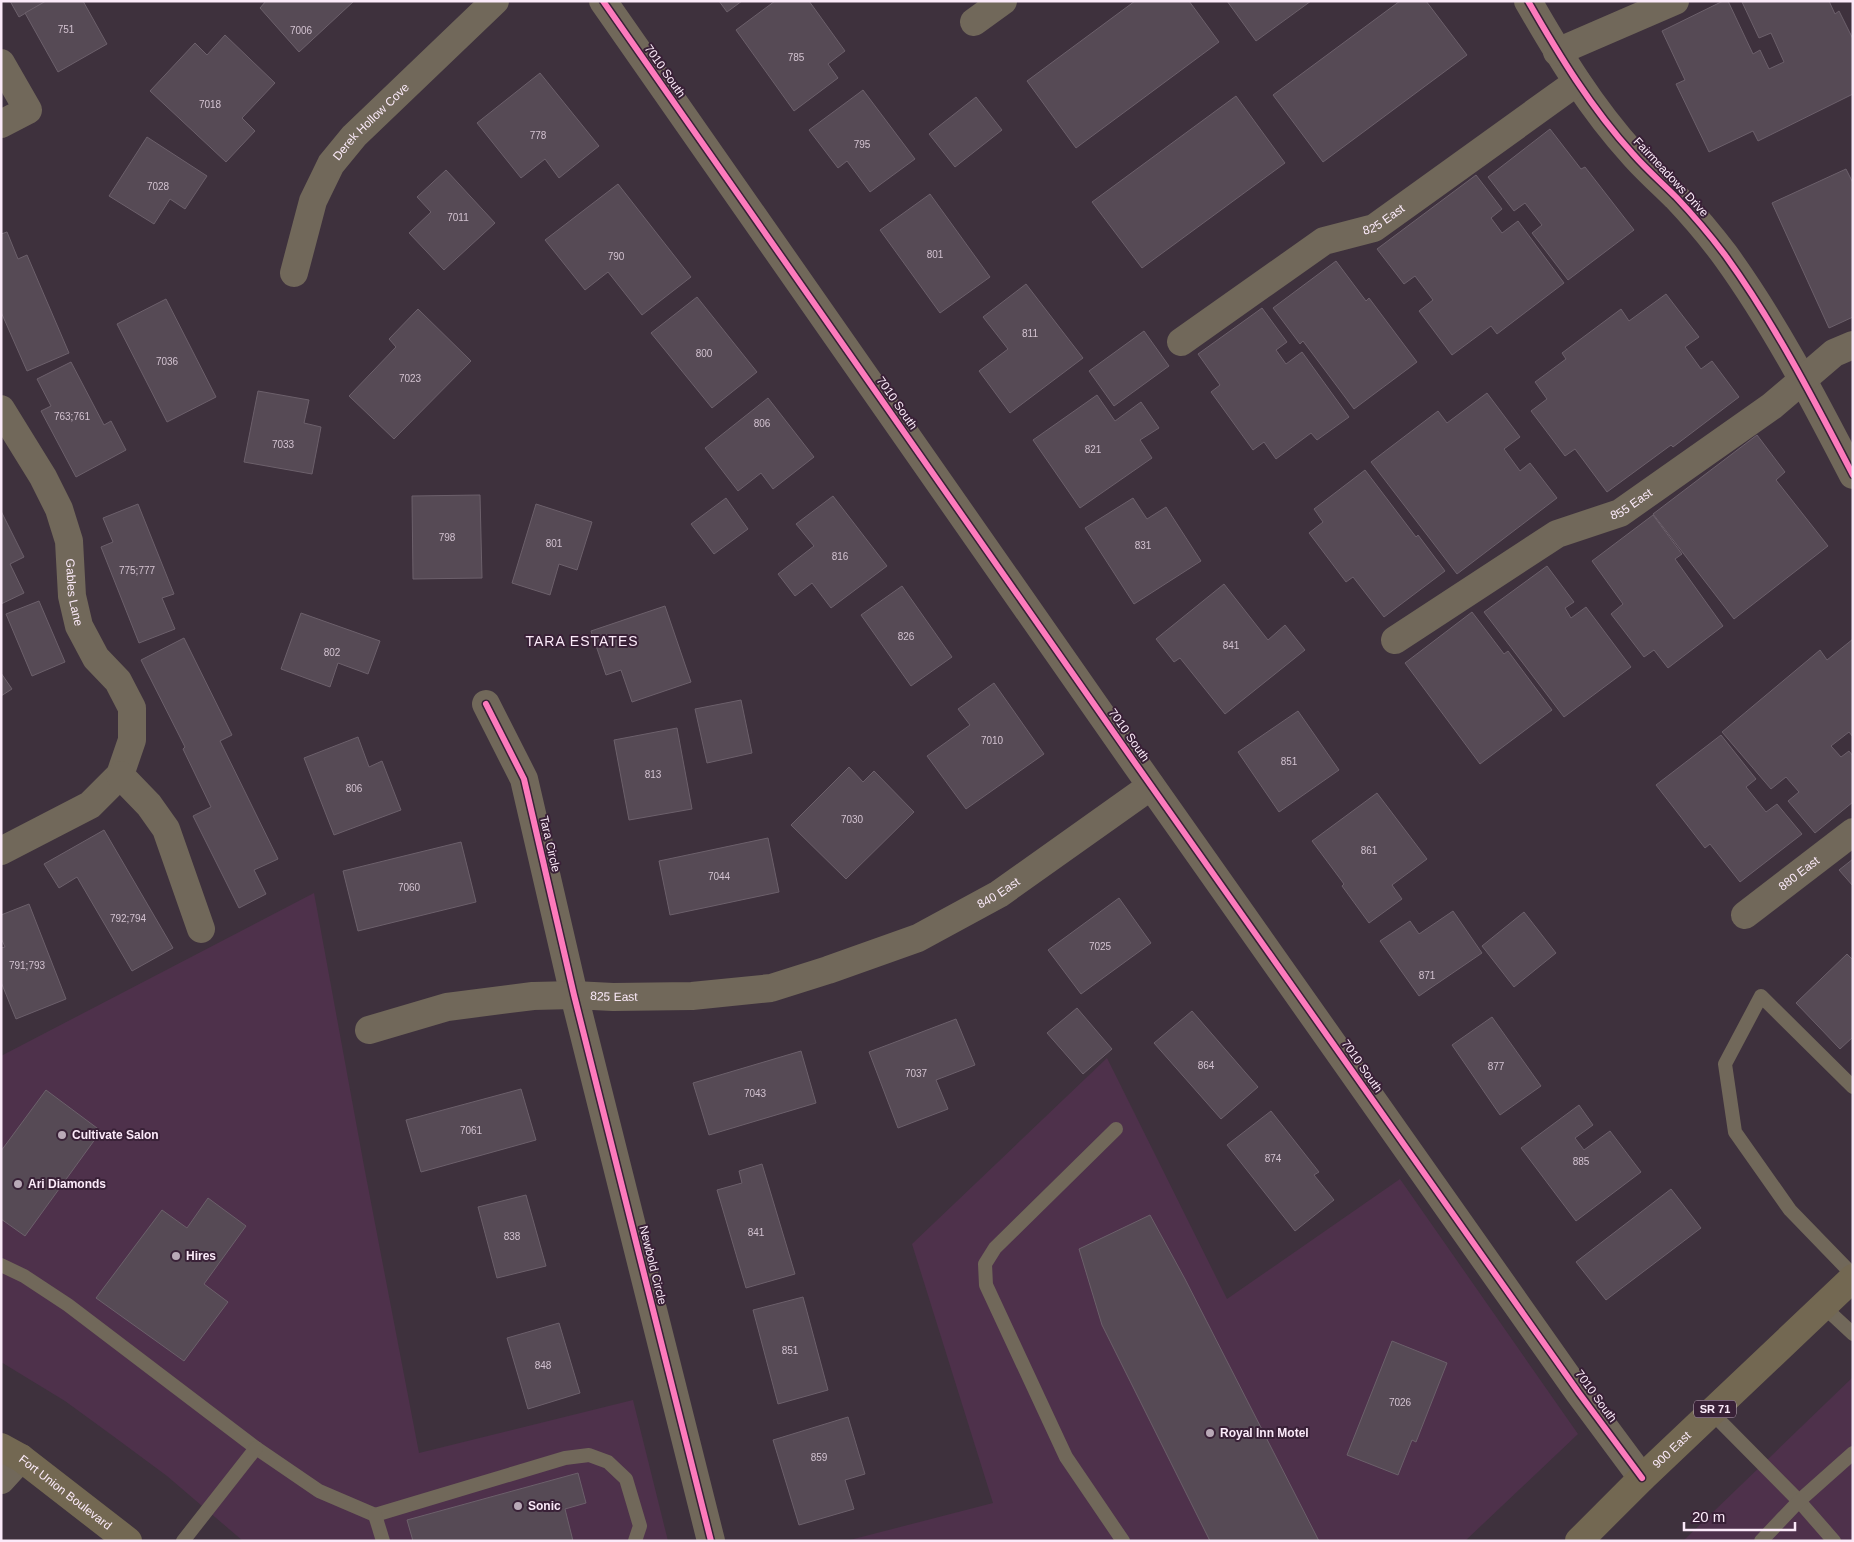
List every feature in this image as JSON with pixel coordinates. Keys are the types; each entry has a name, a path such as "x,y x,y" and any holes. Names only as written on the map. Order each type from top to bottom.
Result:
{"main road":[{"name":"900 East","path":"1579,1541 1642,1478 1853,1277"},
{"name":"Fort Union Boulevard","path":"11,1452 128,1541"}],"street":[{"name":"Derek Hollow Cove","path":"294,273 313,201 332,164 354,136 494,1"},
{"name":"7010 South","path":"603,1 1151,786 1573,1384 1642,1478"},
{"path":"974,22 1003,1"},
{"name":"Fairmeadows Drive","path":"1528,1 1576,82 1633,154 1678,199 1725,255 1767,319 1803,380 1853,475"},
{"path":"1557,52 1675,1"},
{"path":"1,63 28,110 1,124"},
{"name":"825 East","path":"1181,342 1324,241 1374,228 1576,82"},
{"name":"855 East","path":"1395,640 1557,534 1620,514 1772,406 1834,353 1853,345"},
{"name":"Gables Lane","path":"1,409 60,510 69,541 72,596 79,626 96,658 118,681 132,708 132,740 120,775 90,805 1,850"},
{"name":"Tara Circle","path":"486,704 524,778 574,995"},
{"path":"120,775 149,805 166,829 201,929"},
{"name":"840 East","path":"828,970 918,938 999,894 1151,786"},
{"name":"880 East","path":"1745,915 1853,832"},
{"name":"825 East","path":"369,1030 447,1007 533,996 692,996 771,988 828,970"},
{"name":"Newbold Circle","path":"574,995 711,1541"},
{"path":"1,1480 11,1452"}],"lane":[{"path":"1853,1087 1762,996 1725,1064 1736,1132 1790,1210 1853,1277"},
{"path":"1116,1129 995,1248 985,1264 986,1285 1066,1457 1123,1541"},
{"path":"1,1265 24,1276 68,1305 256,1448 319,1491 375,1515 565,1458 589,1455 608,1462 626,1479 640,1526 635,1541"},
{"path":"1824,1306 1853,1334"},
{"path":"1711,1412 1799,1501 1834,1541"},
{"path":"183,1541 256,1448"},
{"path":"1762,1541 1799,1501 1853,1453"},
{"path":"375,1515 384,1541"}],"shaded area":[{"path":"314,893 419,1453 633,1400 668,1541 243,1541 167,1476 113,1436 65,1401 1,1362 1,1056"},
{"path":"1107,1058 1227,1299 1400,1179 1578,1434 1465,1541 846,1541 993,1503 912,1244"},
{"path":"1853,1377 1853,1541 1683,1541"}],"building":[{"path":"10,1 46,1 19,17"},
{"path":"46,1 83,1 107,44 58,72 25,13"},
{"path":"266,1 354,1 299,52 260,8"},
{"path":"719,1 742,1 727,12"},
{"path":"775,1 809,1 845,51 828,64 838,78 794,111 736,30"},
{"path":"1135,1 1189,1 1219,42 1076,148 1027,81"},
{"path":"1227,1 1311,1 1256,41"},
{"path":"1400,1 1426,1 1467,55 1323,162 1273,95"},
{"path":"1723,1 1728,1 1753,54 1760,50 1769,69 1784,62 1771,33 1759,38 1742,2 1829,1 1835,14 1839,11 1853,39 1853,94 1758,141 1753,131 1709,152 1676,84 1685,80 1662,31"},
{"path":"225,35 275,83 242,118 255,131 226,162 150,91 195,43 207,55"},
{"path":"540,73 599,146 559,178 545,159 521,178 477,123"},
{"path":"863,90 915,159 870,192 847,161 838,168 809,130"},
{"path":"1236,96 1285,163 1142,268 1092,202"},
{"path":"976,97 1002,130 955,167 929,134"},
{"path":"1550,129 1581,169 1585,167 1634,230 1568,280 1532,233 1542,225 1525,203 1514,211 1488,177"},
{"path":"147,137 207,176 185,209 170,199 154,224 109,196"},
{"path":"1846,169 1853,183 1853,317 1829,328 1772,203"},
{"path":"446,170 495,223 444,270 409,233 431,212 417,197"},
{"path":"1476,175 1502,209 1491,218 1502,233 1518,221 1564,283 1497,334 1491,326 1452,355 1419,311 1433,300 1415,276 1404,284 1377,249"},
{"path":"618,184 691,277 642,315 608,272 585,290 545,240"},
{"path":"930,194 990,277 940,313 880,230"},
{"path":"7,232 18,259 27,255 69,353 27,371 1,312 1,234"},
{"path":"1336,261 1366,301 1369,298 1417,362 1354,409 1303,341 1300,344 1273,308"},
{"path":"1026,284 1083,358 1010,413 979,371 1008,349 983,317"},
{"path":"1666,294 1699,337 1685,347 1701,369 1712,361 1739,397 1673,447 1671,445 1607,492 1575,449 1565,456 1531,411 1547,399 1535,382 1566,359 1562,353 1621,309 1629,321"},
{"path":"697,297 757,372 712,408 651,333"},
{"path":"166,299 216,397 167,422 117,324"},
{"path":"1262,308 1287,342 1276,350 1286,364 1302,352 1349,417 1317,440 1311,433 1276,459 1264,442 1253,450 1211,392 1220,385 1198,354"},
{"path":"418,309 471,361 394,439 349,396 396,347 389,339"},
{"path":"1144,331 1169,366 1114,406 1089,371"},
{"path":"71,362 104,425 111,421 126,450 76,477 41,411 51,406 37,379"},
{"path":"258,391 309,400 304,423 321,427 312,474 244,462"},
{"path":"1487,393 1520,437 1504,449 1520,471 1530,463 1557,498 1457,574 1371,462 1438,411 1447,423"},
{"path":"1097,395 1115,421 1141,402 1159,428 1140,440 1152,458 1080,508 1033,440"},
{"path":"768,398 814,457 773,489 761,473 738,491 705,448"},
{"path":"1757,435 1785,472 1776,480 1828,546 1734,619 1653,514"},
{"path":"1365,470 1416,537 1418,535 1445,571 1384,617 1353,577 1346,582 1309,533 1323,522 1314,509"},
{"path":"480,495 482,578 413,579 412,496"},
{"path":"833,496 887,566 831,608 812,583 795,596 778,574 814,546 796,524"},
{"path":"726,498 748,529 714,554 691,524"},
{"path":"1133,498 1147,519 1166,507 1201,561 1134,604 1085,528"},
{"path":"138,504 174,594 162,598 175,629 139,643 101,547 113,542 103,518"},
{"path":"536,504 592,522 577,570 559,564 550,595 512,583"},
{"path":"1,511 24,557 10,564 24,593 1,604"},
{"path":"1653,515 1682,554 1675,559 1723,626 1668,668 1654,650 1644,657 1611,614 1623,604 1592,561"},
{"path":"1547,566 1574,602 1565,608 1571,618 1586,607 1631,667 1564,717 1484,612"},
{"path":"1224,584 1268,640 1285,625 1305,650 1225,714 1180,658 1174,662 1156,639"},
{"path":"902,586 952,657 911,686 861,615"},
{"path":"39,601 65,662 32,676 6,614"},
{"path":"665,606 691,682 632,702 621,670 606,675 591,631"},
{"path":"1472,612 1504,654 1508,651 1552,710 1480,764 1405,663"},
{"path":"301,613 380,641 368,674 338,663 330,687 281,669"},
{"path":"184,638 232,735 220,741 278,859 254,870 266,894 239,908 193,816 211,807 183,749 185,747 141,660"},
{"path":"1853,639 1853,737 1849,732 1831,746 1841,757 1849,751 1853,756 1853,802 1815,833 1788,801 1799,792 1786,777 1771,789 1722,732 1820,650 1827,660"},
{"path":"1,673 12,689 1,696"},
{"path":"994,683 1044,754 966,809 927,756 970,725 958,709"},
{"path":"741,700 752,753 707,763 695,709"},
{"path":"1298,711 1339,770 1279,812 1238,752"},
{"path":"677,728 692,809 629,820 614,740"},
{"path":"1721,735 1756,779 1746,787 1766,812 1777,804 1802,834 1740,882 1710,844 1705,848 1656,785"},
{"path":"358,737 369,767 382,761 401,810 334,835 304,758"},
{"path":"849,767 863,782 874,771 914,812 846,879 791,825"},
{"path":"1377,793 1427,859 1392,885 1402,899 1369,923 1342,886 1344,884 1312,841"},
{"path":"104,830 173,948 132,971 77,877 59,888 44,864"},
{"path":"768,838 779,892 670,915 659,861"},
{"path":"461,842 476,902 358,931 343,871"},
{"path":"1853,859 1853,886 1839,870"},
{"path":"1119,898 1151,943 1081,994 1048,950"},
{"path":"29,904 66,999 16,1019 1,982 1,948 5,947 1,938 1,915"},
{"path":"1453,911 1482,953 1419,996 1380,941 1410,921 1419,934"},
{"path":"1524,912 1556,953 1514,987 1482,946"},
{"path":"1847,954 1853,960 1853,1037 1840,1049 1796,1003"},
{"path":"1077,1008 1112,1049 1083,1074 1047,1033"},
{"path":"1192,1011 1258,1087 1221,1119 1154,1043"},
{"path":"1492,1017 1541,1086 1500,1115 1452,1045"},
{"path":"956,1019 975,1065 936,1080 948,1109 898,1128 869,1052"},
{"path":"801,1051 816,1103 709,1135 693,1083"},
{"path":"521,1089 536,1140 421,1172 406,1120"},
{"path":"46,1090 101,1131 25,1236 1,1219 1,1151"},
{"path":"1579,1105 1593,1125 1575,1138 1584,1150 1610,1131 1641,1172 1576,1221 1521,1148"},
{"path":"1271,1111 1319,1172 1314,1175 1334,1200 1295,1231 1227,1145"},
{"path":"762,1164 795,1274 746,1288 717,1190 742,1183 739,1171"},
{"path":"1671,1189 1701,1228 1606,1300 1576,1262"},
{"path":"526,1195 546,1266 497,1278 478,1207"},
{"name":"Hires","path":"208,1198 246,1226 204,1284 228,1302 184,1361 96,1298 162,1210 187,1228"},
{"name":"Royal Inn Motel","path":"1150,1215 1185,1279 1319,1541 1210,1541 1102,1325 1079,1249"},
{"path":"803,1297 828,1390 778,1404 753,1310"},
{"path":"559,1323 580,1393 528,1409 507,1338"},
{"path":"1392,1341 1447,1363 1416,1442 1412,1440 1398,1475 1347,1455"},
{"path":"848,1417 865,1474 845,1480 854,1509 799,1525 773,1440"},
{"name":"Sonic","path":"578,1473 586,1503 565,1509 573,1541 413,1541 407,1520"}],"cycle path":[{"path":"603,1 1128,753 1579,1393 1642,1478"},
{"path":"1528,1 1589,100 1638,160 1695,218 1743,281 1793,363 1853,475"},
{"path":"486,704 524,779 574,995 711,1541"}],"place":[{"name":"Cultivate Salon","path":"62,1135"},
{"name":"Ari Diamonds","path":"18,1184"},
{"name":"Hires","path":"176,1256"},
{"name":"Royal Inn Motel","path":"1210,1433"},
{"name":"Sonic","path":"518,1506"}],"district":[{"name":"TARA ESTATES","path":"582,641"}]}
